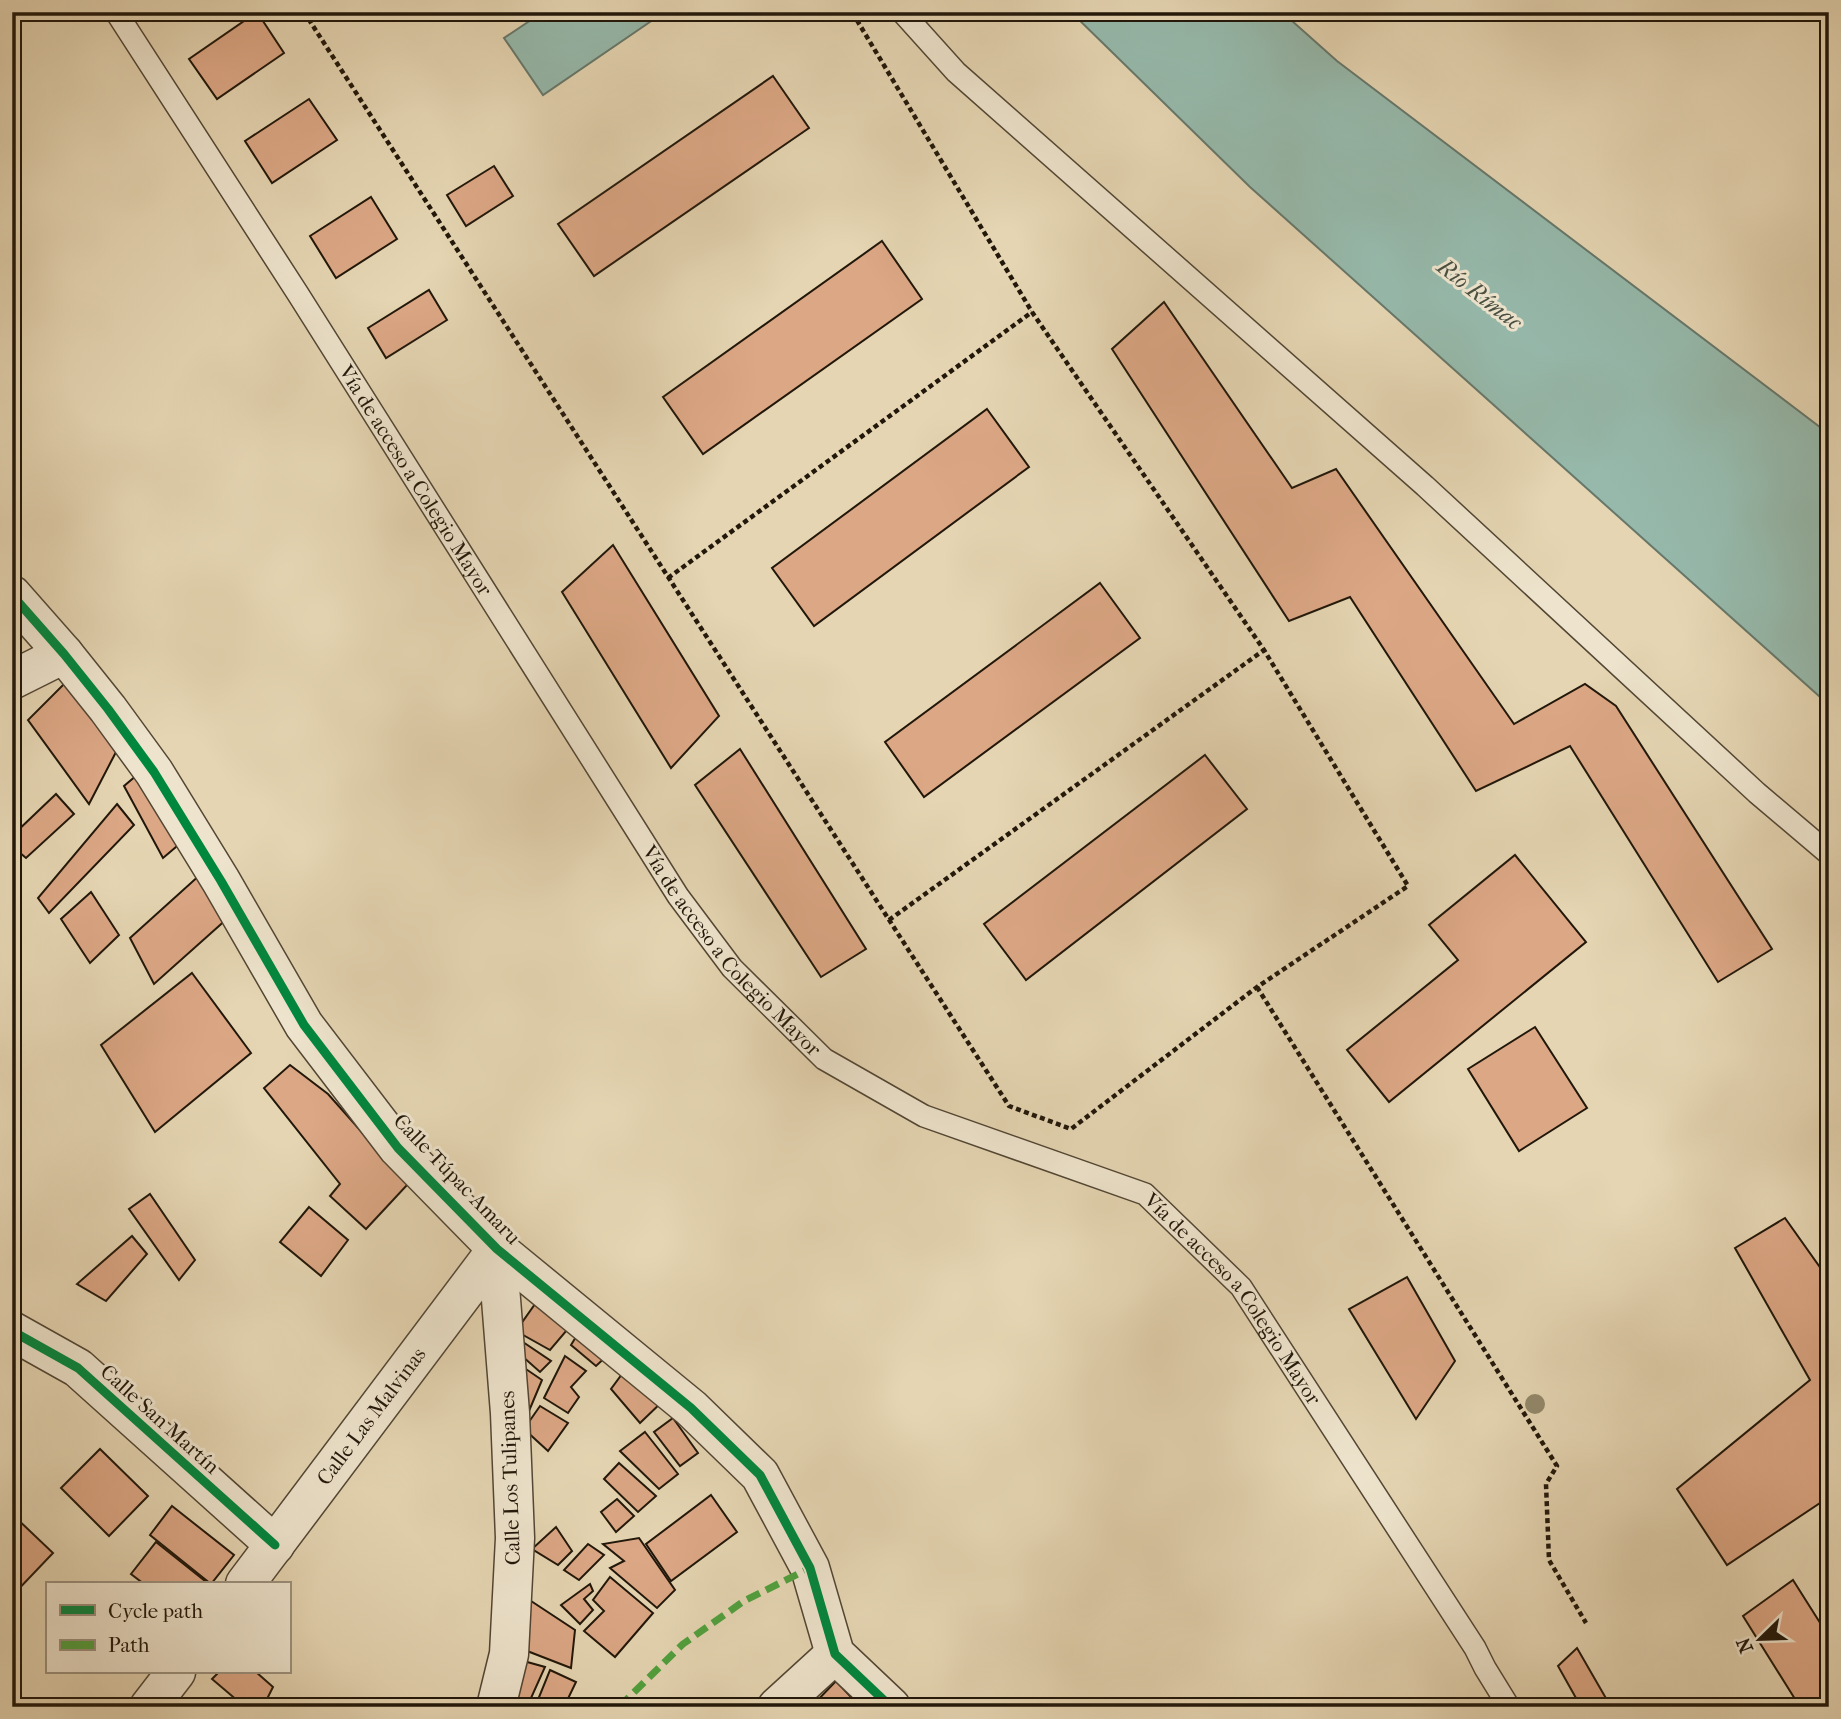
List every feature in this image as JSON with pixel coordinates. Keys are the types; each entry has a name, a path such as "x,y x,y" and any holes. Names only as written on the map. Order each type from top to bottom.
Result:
{"street":[{"name":"Calle Túpac Amaru","path":"12,595 64,654 154,772 304,1025 398,1148 497,1249 691,1408 760,1475 810,1568 835,1654"},
{"path":"12,680 64,654"},
{"name":"Calle Las Malvinas","path":"247,1582 497,1249"},
{"name":"Calle Los Tulipanes","path":"496,1707 509,1654 515,1538 510,1413 497,1249"},
{"name":"Calle San Martín","path":"12,1331 78,1368 275,1545"},
{"path":"777,1707 835,1654 891,1707"},
{"path":"149,1707 174,1674"}],"lane":[{"name":"Vía de acceso a Colegio Mayor","path":"116,12 298,294 678,897 732,968 824,1059 924,1116 1145,1194 1241,1287 1475,1648 1509,1707"},
{"path":"902,12 956,72 1425,486 1757,793 1829,855"}],"path":[{"path":"303,12 1009,1106 1071,1129 1257,987 1408,886 1265,650 1032,313 852,12"},
{"path":"668,578 1032,313"},
{"path":"889,920 1265,650"},
{"path":"1257,987 1557,1466 1546,1484 1549,1560 1586,1623"}],"water":[{"path":"543,12 663,13 543,95 504,38"},
{"name":"Río Rímac","path":"1071,12 1282,12 1337,61 1829,434 1829,705 1250,187"}],"building":[{"path":"257,12 284,53 217,99 189,59"},
{"path":"773,76 809,128 594,276 558,224"},
{"path":"309,99 337,140 272,183 245,141"},
{"path":"494,166 513,196 466,226 447,195"},
{"path":"371,197 397,239 336,278 310,236"},
{"path":"882,241 922,299 703,454 663,397"},
{"path":"429,290 447,320 386,358 368,328"},
{"path":"1164,302 1292,488 1336,469 1514,724 1585,684 1616,706 1772,949 1718,982 1570,746 1476,791 1350,597 1289,621 1112,349"},
{"path":"987,409 1029,467 814,626 772,568"},
{"path":"613,545 719,716 671,768 562,592"},
{"path":"1100,583 1140,638 924,797 885,742"},
{"path":"67,681 116,752 89,804 28,720"},
{"path":"740,749 866,949 821,977 695,785"},
{"path":"1205,755 1247,809 1026,980 984,924"},
{"path":"137,775 183,841 163,858 124,786"},
{"path":"56,794 74,814 26,858 12,846 12,836"},
{"path":"117,804 134,825 49,913 38,898"},
{"path":"1515,855 1586,942 1389,1102 1347,1050 1458,960 1429,925"},
{"path":"202,873 229,917 154,984 130,938"},
{"path":"91,892 119,935 90,963 61,919"},
{"path":"192,973 251,1053 155,1132 101,1045"},
{"path":"1535,1027 1587,1108 1519,1151 1468,1069"},
{"path":"290,1065 328,1094 408,1184 366,1229 330,1196 340,1184 264,1088"},
{"path":"150,1194 195,1260 179,1280 129,1209"},
{"path":"309,1207 348,1240 321,1276 280,1242"},
{"path":"1785,1218 1829,1280 1829,1497 1727,1565 1677,1489 1810,1380 1735,1248"},
{"path":"132,1236 147,1254 106,1301 77,1284"},
{"path":"1407,1277 1455,1361 1416,1419 1349,1309"},
{"path":"540,1297 573,1323 550,1350 516,1331"},
{"path":"582,1327 610,1353 596,1366 571,1345"},
{"path":"520,1340 551,1361 540,1372 522,1356"},
{"path":"565,1356 586,1371 571,1387 579,1397 568,1413 544,1398"},
{"path":"520,1365 542,1380 529,1411"},
{"path":"628,1366 666,1398 640,1423 611,1389"},
{"path":"540,1406 568,1423 548,1451 524,1429"},
{"path":"673,1418 698,1453 680,1466 654,1432"},
{"path":"645,1432 678,1474 659,1489 620,1451"},
{"path":"100,1449 148,1496 109,1536 61,1488"},
{"path":"619,1463 656,1496 638,1512 604,1479"},
{"path":"711,1495 737,1532 671,1581 646,1544"},
{"path":"617,1499 634,1516 616,1532 601,1512"},
{"path":"172,1506 234,1555 213,1582 209,1582 150,1535"},
{"path":"12,1514 53,1553 12,1596"},
{"path":"556,1527 572,1551 558,1565 532,1549"},
{"path":"639,1538 675,1590 657,1608 610,1568 624,1561 603,1544"},
{"path":"156,1542 205,1581 141,1582 131,1574"},
{"path":"588,1544 604,1555 579,1580 564,1570"},
{"path":"610,1577 653,1613 615,1657 584,1631 604,1611 593,1600"},
{"path":"1793,1580 1829,1637 1829,1707 1800,1707 1743,1616"},
{"path":"590,1584 593,1591 584,1599 593,1610 580,1624 561,1605"},
{"path":"528,1599 575,1630 571,1668 522,1649"},
{"path":"1577,1648 1611,1707 1581,1707 1558,1666"},
{"path":"520,1660 545,1667 527,1707 504,1707"},
{"path":"550,1670 576,1682 564,1707 535,1707"},
{"path":"217,1674 258,1674 273,1687 263,1707 245,1707 212,1679"},
{"path":"836,1681 851,1697 842,1707 811,1707"},
{"path":"12,1691 28,1707 12,1707"}],"marked path":[{"path":"619,1707 683,1644 744,1601 810,1568"}],"cycle path":[{"path":"12,595 64,654 154,772 304,1025 398,1148 497,1249 691,1408 760,1475 810,1568 835,1654 891,1707"},
{"path":"12,1331 78,1368 275,1545"}]}
